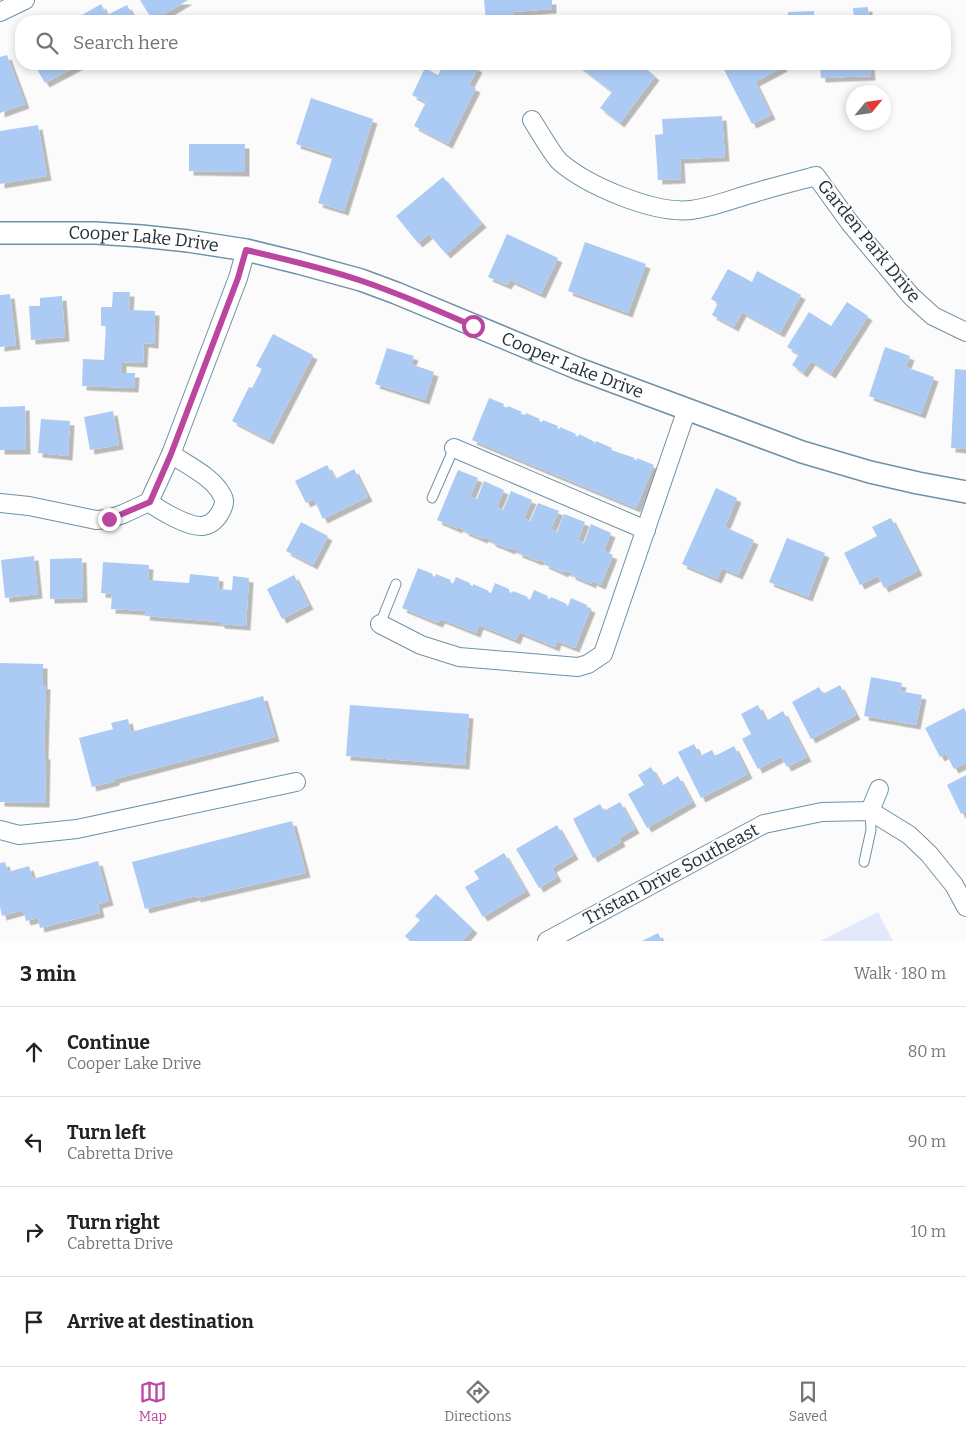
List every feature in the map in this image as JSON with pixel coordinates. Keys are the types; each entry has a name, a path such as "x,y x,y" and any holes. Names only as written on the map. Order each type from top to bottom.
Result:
{"street":[{"path":"0,12 25,0"},
{"name":"Garden Park Drive","path":"532,120 559,161 584,180 632,201 662,208 689,210 726,202 816,176 850,223 911,296 933,316 966,332"},
{"name":"Cooper Lake Drive","path":"0,233 113,234 188,241 246,250 308,265 361,280 396,293 579,368 811,455 870,472 966,492"},
{"path":"0,503 29,506 96,520 109,519 150,502 171,454 238,278 246,250"},
{"path":"380,624 421,645 459,657 578,667 588,664 603,654 687,410"},
{"path":"454,448 646,530"},
{"path":"150,502 189,524 201,526 212,523 223,508 224,501 222,495 207,477 171,454"},
{"path":"0,830 19,835 77,829 296,782"},
{"path":"879,790 870,811 909,835 929,854 954,885 966,907"},
{"name":"Tristan Drive Southeast","path":"547,941 764,824 822,812 870,811"}],"lane":[{"path":"432,498 454,448"},
{"path":"380,624 396,584"},
{"path":"864,862 871,830 870,811"}],"shaded area":[{"path":"878,912 893,941 820,941"}],"building":[{"path":"140,0 188,0 163,15 149,15"},
{"path":"484,0 552,0 552,9 513,12 513,15 485,15"},
{"path":"101,4 107,15 82,15"},
{"path":"127,5 133,15 107,15"},
{"path":"868,7 869,15 854,15 853,8"},
{"path":"814,11 814,15 788,15 788,12"},
{"path":"7,55 25,104 0,113 0,57"},
{"path":"37,70 70,70 45,83"},
{"path":"424,70 429,70 438,75 441,70 477,70 469,85 476,88 448,144 414,126 426,102 412,95"},
{"path":"584,70 648,70 655,76 620,123 600,108 612,92"},
{"path":"724,70 777,70 755,82 771,115 752,124"},
{"path":"820,70 870,70 871,76 821,78"},
{"path":"311,98 373,119 344,211 318,203 333,156 296,144"},
{"path":"722,116 725,157 680,159 681,179 658,180 655,135 663,134 662,119"},
{"path":"38,125 47,176 0,184 0,131"},
{"path":"189,144 245,144 245,172 189,171"},
{"path":"443,177 482,223 446,254 429,234 418,243 396,216"},
{"path":"507,234 558,258 541,294 510,280 507,285 488,277"},
{"path":"585,242 646,264 628,313 568,291"},
{"path":"728,269 752,282 757,271 801,295 780,333 742,312 734,327 712,315 718,303 711,299"},
{"path":"113,292 130,292 129,310 155,311 154,344 144,343 143,363 122,362 122,373 135,373 134,388 82,386 83,359 104,360 106,326 101,326 101,307 112,307"},
{"path":"10,294 16,345 0,347 0,295"},
{"path":"62,296 65,337 31,340 29,306 40,306 40,298"},
{"path":"847,302 868,316 831,374 811,361 803,373 792,365 799,354 787,347 809,312 831,326"},
{"path":"273,334 313,355 269,440 232,421 249,387 252,388 262,369 256,366"},
{"path":"885,347 910,356 906,367 934,377 921,414 869,396"},
{"path":"387,348 414,356 411,364 434,372 425,400 375,384"},
{"path":"955,369 966,370 966,449 951,448"},
{"path":"489,398 504,404 503,406 507,408 508,406 522,412 521,414 525,415 526,413 540,419 539,421 542,422 543,420 558,426 557,428 560,429 560,427 576,434 578,437 579,434 595,443 596,441 612,448 611,450 654,465 636,508 472,440"},
{"path":"25,406 26,450 0,450 0,407"},
{"path":"113,411 119,445 90,450 84,417"},
{"path":"41,419 70,421 68,456 38,453"},
{"path":"327,465 335,479 354,469 368,497 323,519 314,499 306,503 295,481"},
{"path":"458,470 478,478 470,497 477,499 484,481 504,490 497,507 503,510 511,491 532,500 524,518 530,521 538,503 559,511 551,529 557,532 564,514 585,522 578,540 584,543 591,524 611,533 604,551 613,555 601,585 592,581 592,584 571,575 571,573 564,571 564,573 544,564 545,562 538,561 511,548 511,550 491,542 484,537 483,539 458,527 458,529 437,520"},
{"path":"716,488 737,498 725,527 754,540 738,575 722,568 717,579 682,564"},
{"path":"891,518 918,571 884,588 878,576 860,585 844,553 877,536 872,527"},
{"path":"301,522 328,536 313,565 286,551"},
{"path":"787,538 825,553 808,597 769,582"},
{"path":"34,556 38,594 5,598 1,560"},
{"path":"82,558 83,598 50,599 50,559"},
{"path":"103,562 149,565 148,580 189,583 190,574 219,577 218,589 232,590 233,576 249,578 246,626 145,616 146,611 111,609 112,594 101,593"},
{"path":"418,568 433,574 435,577 436,574 451,580 450,582 453,584 456,577 491,593 495,583 509,589 509,592 512,593 513,591 528,597 530,600 534,590 548,596 547,598 550,599 551,597 568,606 571,598 591,608 575,648 557,641 555,647 519,632 516,640 479,625 476,633 441,619 438,623 402,608"},
{"path":"294,575 309,605 282,619 267,589"},
{"path":"0,663 43,664 43,685 46,685 45,803 0,802"},
{"path":"871,677 902,683 900,691 922,695 916,725 864,716"},
{"path":"840,685 856,715 811,739 792,702 819,687 823,694"},
{"path":"263,696 275,737 115,779 115,781 92,787 79,738 113,729 111,723 128,719 131,732"},
{"path":"350,705 469,714 465,765 346,756"},
{"path":"758,705 766,721 783,711 807,757 787,767 781,757 758,769 742,739 751,734 741,714"},
{"path":"964,708 966,712 966,763 954,769 946,754 940,757 925,728"},
{"path":"694,744 700,756 712,750 715,756 734,746 748,774 701,798 678,752"},
{"path":"651,767 662,786 678,776 692,802 647,828 628,794 644,785 638,775"},
{"path":"966,775 966,811 961,814 947,785"},
{"path":"620,802 635,829 619,838 621,842 593,858 573,819 600,804 604,811"},
{"path":"292,821 306,873 196,898 196,896 145,909 132,862"},
{"path":"557,825 574,855 552,868 557,877 539,888 516,849"},
{"path":"504,853 526,891 483,917 465,887 479,879 474,871"},
{"path":"98,861 109,901 98,904 100,913 40,928 38,918 26,921 23,910 2,916 0,907 0,863 5,862 8,872 29,866 33,879"},
{"path":"436,894 473,929 462,941 410,941 405,936 420,920 415,916"},
{"path":"658,933 662,941 642,941"}],"route":[{"path":"109,519 150,502 171,454 238,278 246,250 361,280 431,307 473,326"}]}
